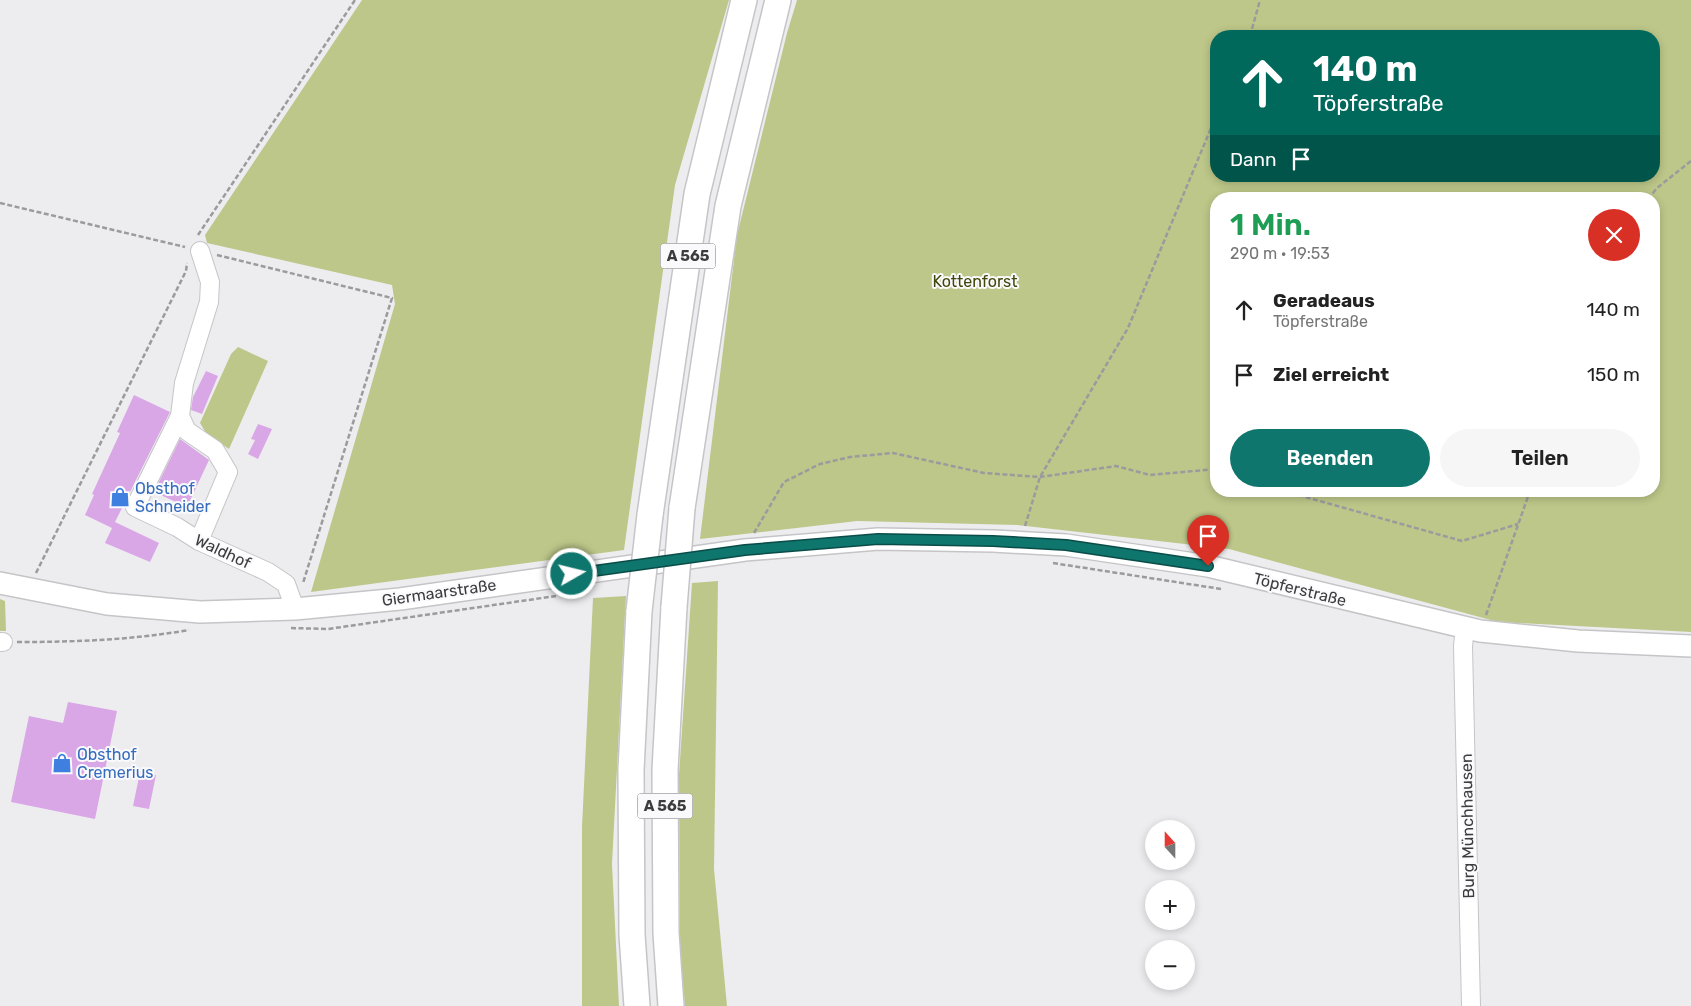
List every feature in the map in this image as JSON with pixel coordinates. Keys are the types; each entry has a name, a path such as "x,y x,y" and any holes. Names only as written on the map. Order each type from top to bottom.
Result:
{"highway":[{"name":"A 565","path":"638,1006 632,935 630,770 639,611 650,515 697,194 744,0"},
{"name":"A 565","path":"671,1006 666,933 665,770 674,607 682,508 728,206 778,0"}],"main road":[{"name":"Giermaarstraße","path":"0,583 107,604 200,612 295,609 400,598 752,549 878,539"},
{"name":"Töpferstraße","path":"878,539 1066,545 1208,566 1469,635 1691,646"}],"lane":[{"path":"195,249 210,282 209,302 184,383 180,416 187,431 216,450 228,472 199,541"},
{"name":"Waldhof","path":"180,416 136,507 177,527 199,541 268,572 286,584 295,609"},
{"name":"Burg Münchhausen","path":"1469,635 1471,1006"}],"path":[{"path":"28,590 186,271 195,249 355,0"},
{"path":"1252,30 1260,0"},
{"path":"1019,543 1040,477 1128,328 1210,130"},
{"path":"1654,192 1691,161"},
{"path":"0,203 392,298 295,609"},
{"path":"752,549 752,536 784,482 820,464 850,457 893,454 984,473 1040,477 1116,466 1150,475 1210,470"},
{"path":"1305,497 1462,541 1518,524"},
{"path":"1469,635 1518,524 1528,497"},
{"path":"1049,563 1227,590"},
{"path":"282,628 328,629 557,596"},
{"path":"2,642 86,642 144,638 192,629"}],"green space":[{"path":"362,0 729,0 675,185 624,550 311,592 395,304 392,285 207,243 205,235"},
{"name":"Kottenforst","path":"797,0 1691,0 1691,632 1498,622 1229,549 1017,525 857,521 700,539 737,235 787,33"},
{"path":"238,347 268,361 229,449 206,433 200,423 231,354"},
{"path":"718,581 714,869 727,1006 685,1006 680,953 679,775 692,583"},
{"path":"626,596 612,864 619,1006 582,1006 582,827 593,598"},
{"path":"0,599 5,601 6,631 0,631"}],"building":[{"path":"206,371 218,376 202,414 191,410 193,397"},
{"path":"134,395 170,412 115,522 159,543 150,562 105,543 112,528 85,515 94,495 92,494 120,433 117,432"},
{"path":"258,424 272,429 258,459 248,454 255,440 251,439"},
{"path":"180,439 209,460 187,507 154,492"},
{"path":"68,702 117,711 95,819 11,802 29,716 63,723"},
{"path":"140,772 156,775 149,809 133,806"}],"place":[{"name":"Obsthof Schneider","path":"120,497"},
{"name":"Obsthof Cremerius","path":"62,763"}],"route":[{"path":"572,574 745,550 878,539 993,541 1066,545 1208,566"}]}
